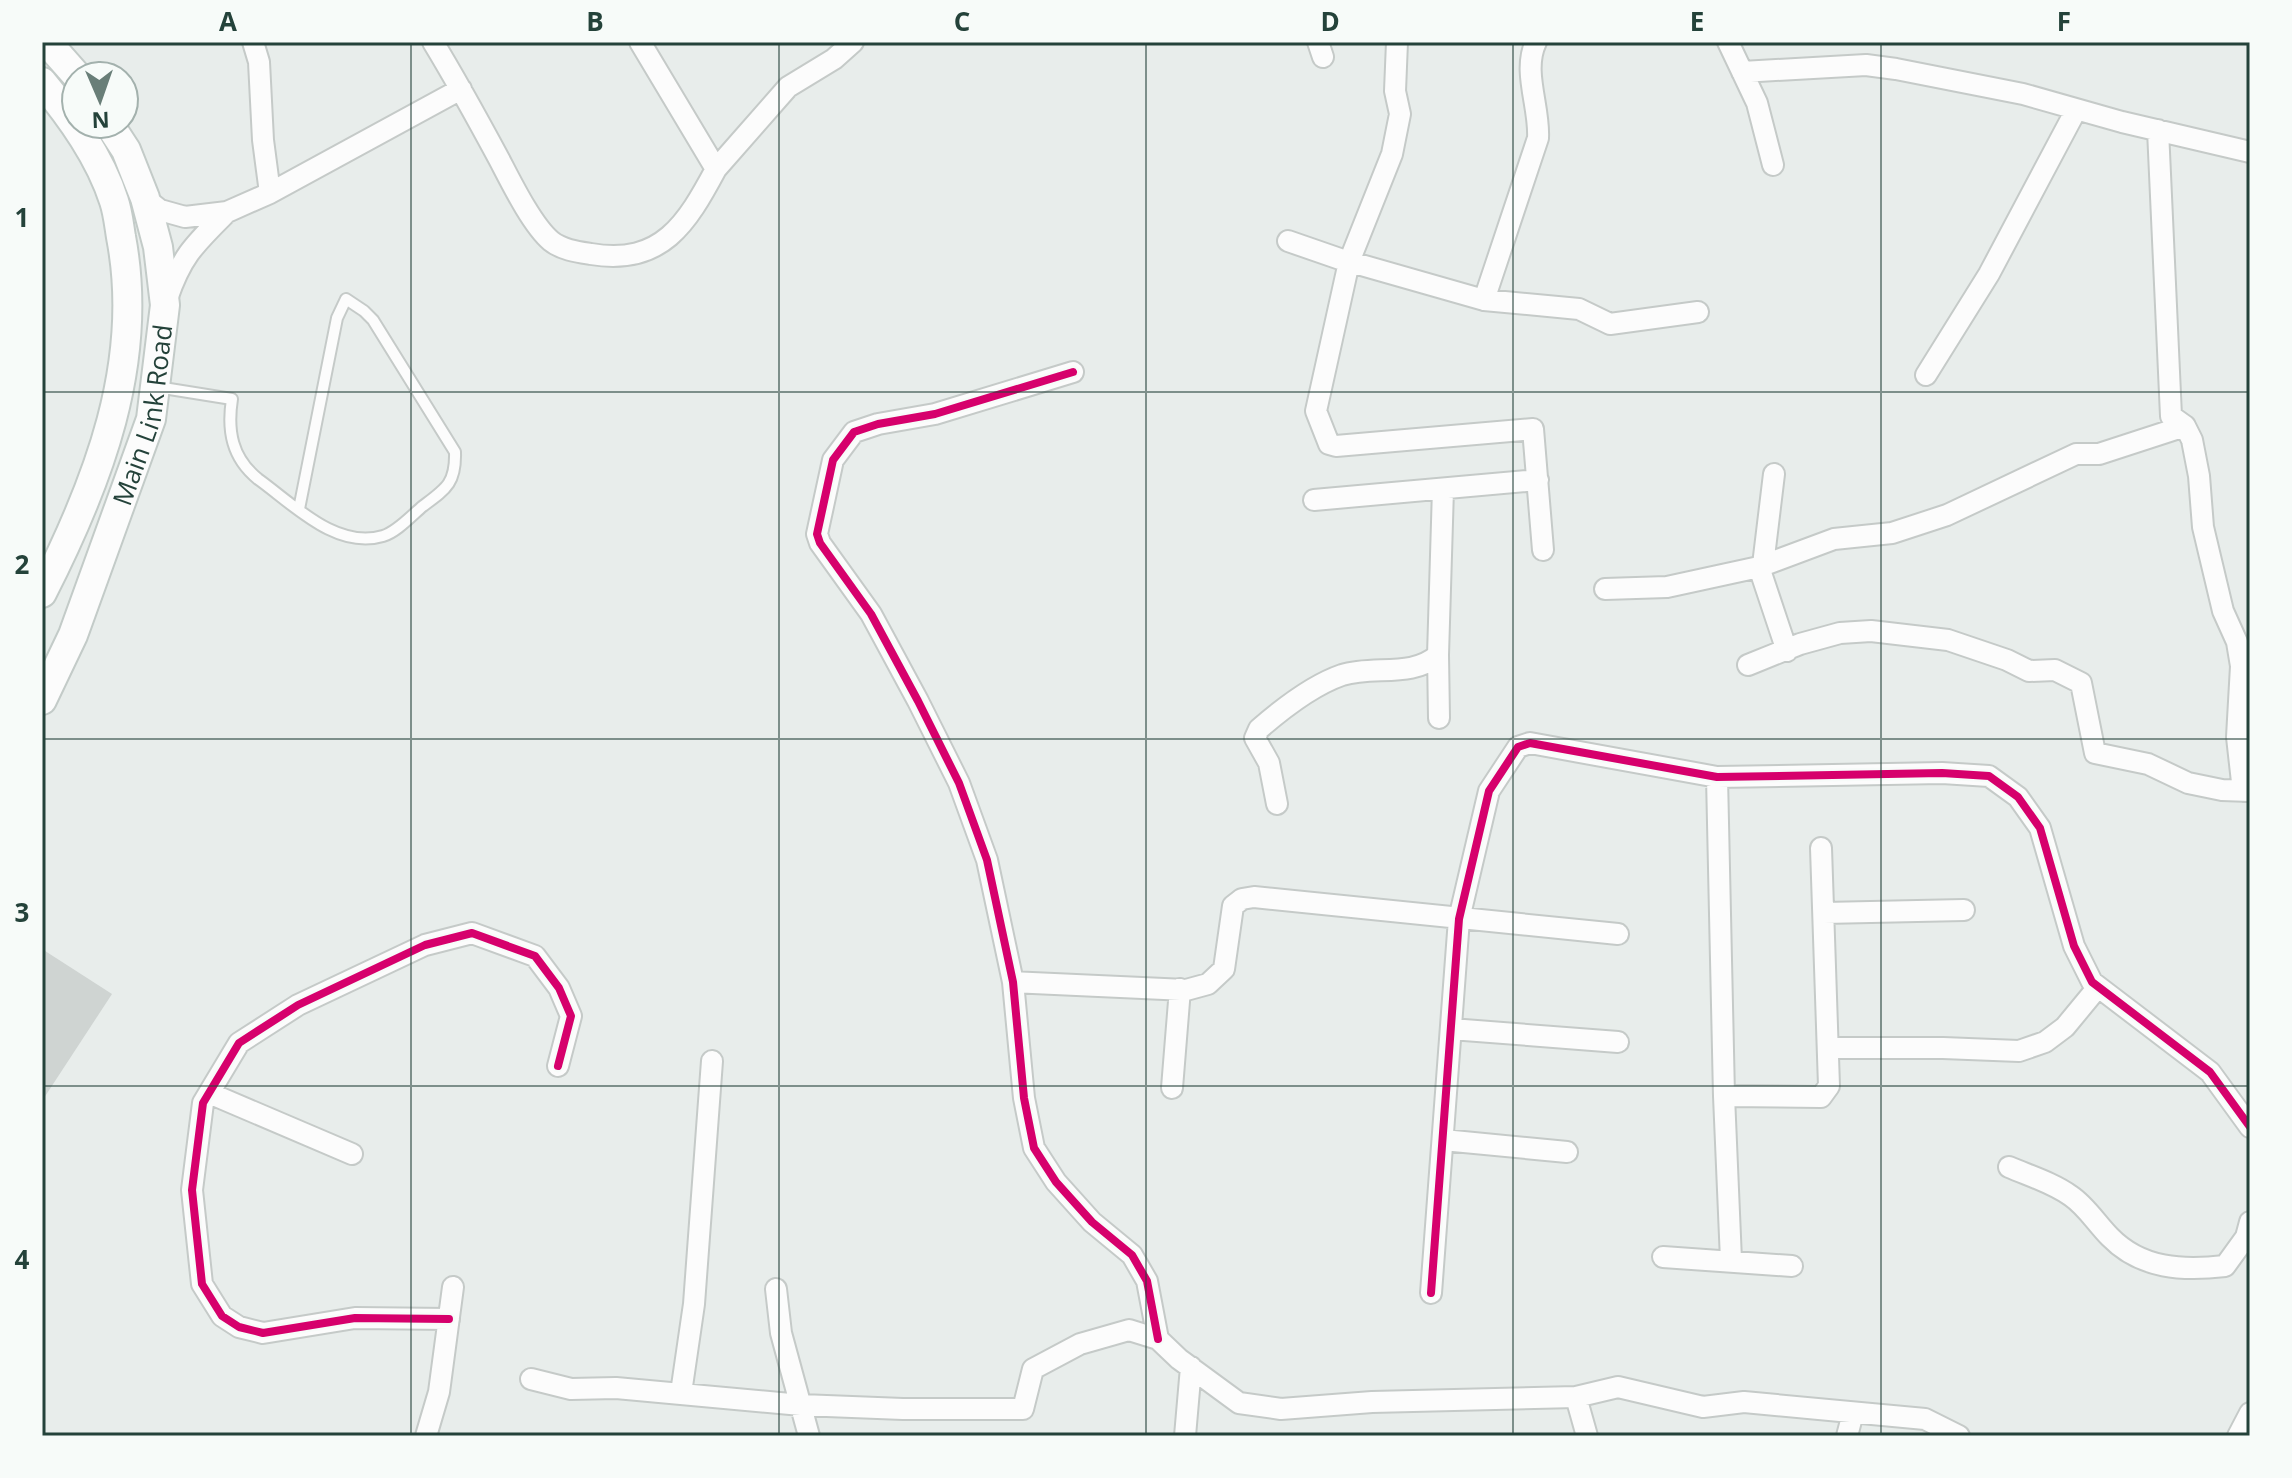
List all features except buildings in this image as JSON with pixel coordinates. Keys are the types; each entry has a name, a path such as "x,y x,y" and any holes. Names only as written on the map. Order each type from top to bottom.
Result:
{"street":[{"path":"47,42 63,60"},
{"path":"253,42 259,62 263,140 270,193"},
{"path":"433,42 518,195 548,239 559,247 604,256 619,256 652,248 687,220 716,169 788,87 834,59 853,42"},
{"path":"640,42 716,169"},
{"path":"1397,42 1395,91 1400,114 1399,127 1394,136 1392,154 1349,262 1316,411 1329,444 1336,446 1533,429 1543,550"},
{"path":"1484,300 1538,138 1539,125 1529,59 1536,42"},
{"path":"1728,42 1757,103 1773,165"},
{"path":"1742,72 1866,65 2023,94 2250,152"},
{"name":"Main Link Road","path":"42,82 71,116 98,164 114,201 127,269 128,341 118,402 103,452 60,558 42,593"},
{"path":"145,198 160,210 185,217 227,212 270,193 461,89"},
{"path":"1926,375 1989,274 2076,110"},
{"path":"1748,665 1840,633 1871,631 1948,640 2007,660 2029,671 2055,670 2081,683 2095,753 2148,764 2188,783 2246,791 2237,723 2241,666 2237,642 2223,611 2211,565 2192,440 2185,426 2171,416 2158,130"},
{"name":"Main Link Road","path":"42,700 73,635 151,419 165,305 158,247 145,198 119,140"},
{"path":"165,305 178,266 227,212"},
{"path":"1288,241 1349,262 1484,300 1579,309 1610,324 1698,312"},
{"path":"1073,372 935,414 878,424 854,432 833,460 817,534 820,543 871,614 959,783 987,860 1013,982 1024,1098 1034,1148 1056,1182 1092,1222 1132,1255 1147,1281 1158,1339"},
{"path":"1605,589 1667,587 1761,566 1834,539 1892,533 1947,515 2076,454 2099,454 2185,426"},
{"path":"1774,474 1761,566 1787,651"},
{"path":"1314,500 1538,480"},
{"path":"1439,718 1443,489"},
{"path":"1277,804 1269,763 1255,738 1259,729 1323,684 1341,676 1360,671 1413,668 1428,664 1438,655"},
{"path":"1431,1293 1459,919 1489,791 1518,747 1530,743 1717,777 1942,773 1989,776 2018,797 2040,828 2074,946 2092,982 2210,1072 2250,1127"},
{"path":"1717,777 1731,1260"},
{"path":"1724,1096 1821,1097 1829,1086 1821,848"},
{"path":"1013,982 1180,989 1208,984 1224,969 1233,906 1242,899 1254,897 1618,934"},
{"path":"1824,913 1964,910"},
{"path":"449,1319 355,1318 263,1333 239,1327 222,1316 202,1284 192,1190 203,1103 239,1043 298,1005 425,945 472,933 535,956 559,988 571,1016 558,1066"},
{"path":"1829,1048 2019,1051 2045,1042 2065,1027 2098,987"},
{"path":"1172,1088 1180,989"},
{"path":"1451,1029 1618,1042"},
{"path":"681,1393 694,1304 712,1061"},
{"path":"209,1093 352,1154"},
{"path":"1443,1140 1567,1152"},
{"path":"2009,1167 2074,1197 2112,1240 2131,1255 2158,1265 2185,1269 2225,1266 2246,1237 2250,1222"},
{"path":"1663,1257 1792,1266"},
{"path":"426,1436 439,1392 453,1287"},
{"path":"776,1289 781,1333 809,1436"},
{"path":"531,1379 571,1389 616,1388 801,1405 1023,1409 1033,1369 1080,1344 1129,1330 1158,1339 1239,1403 1281,1409 1372,1402 1576,1397 1618,1387 1703,1407 1744,1402 1925,1419 1959,1436"},
{"path":"1185,1436 1191,1367"},
{"path":"1576,1397 1587,1436"},
{"path":"1847,1436 1853,1413"},
{"path":"2243,1435 2250,1413"}],"lane":[{"path":"155,386 232,399 232,440 238,460 248,471 299,509 338,534 385,536 445,489 456,473 455,452 383,334 364,311 346,299 337,318 299,509"}],"cycle path":[{"path":"1073,372 935,414 878,424 854,432 833,460 817,534 820,543 871,614 918,701 959,783 987,860 1013,982 1024,1098 1034,1148 1056,1182 1092,1222 1132,1255 1147,1281 1158,1339"},
{"path":"1431,1293 1459,919 1489,791 1518,747 1530,743 1717,777 1942,773 1989,776 2018,797 2040,828 2074,946 2092,982 2210,1072 2250,1127"},
{"path":"449,1319 355,1318 263,1333 239,1327 222,1316 202,1284 192,1190 203,1103 239,1043 298,1005 425,945 472,933 535,956 559,988 571,1016 558,1066"}]}
